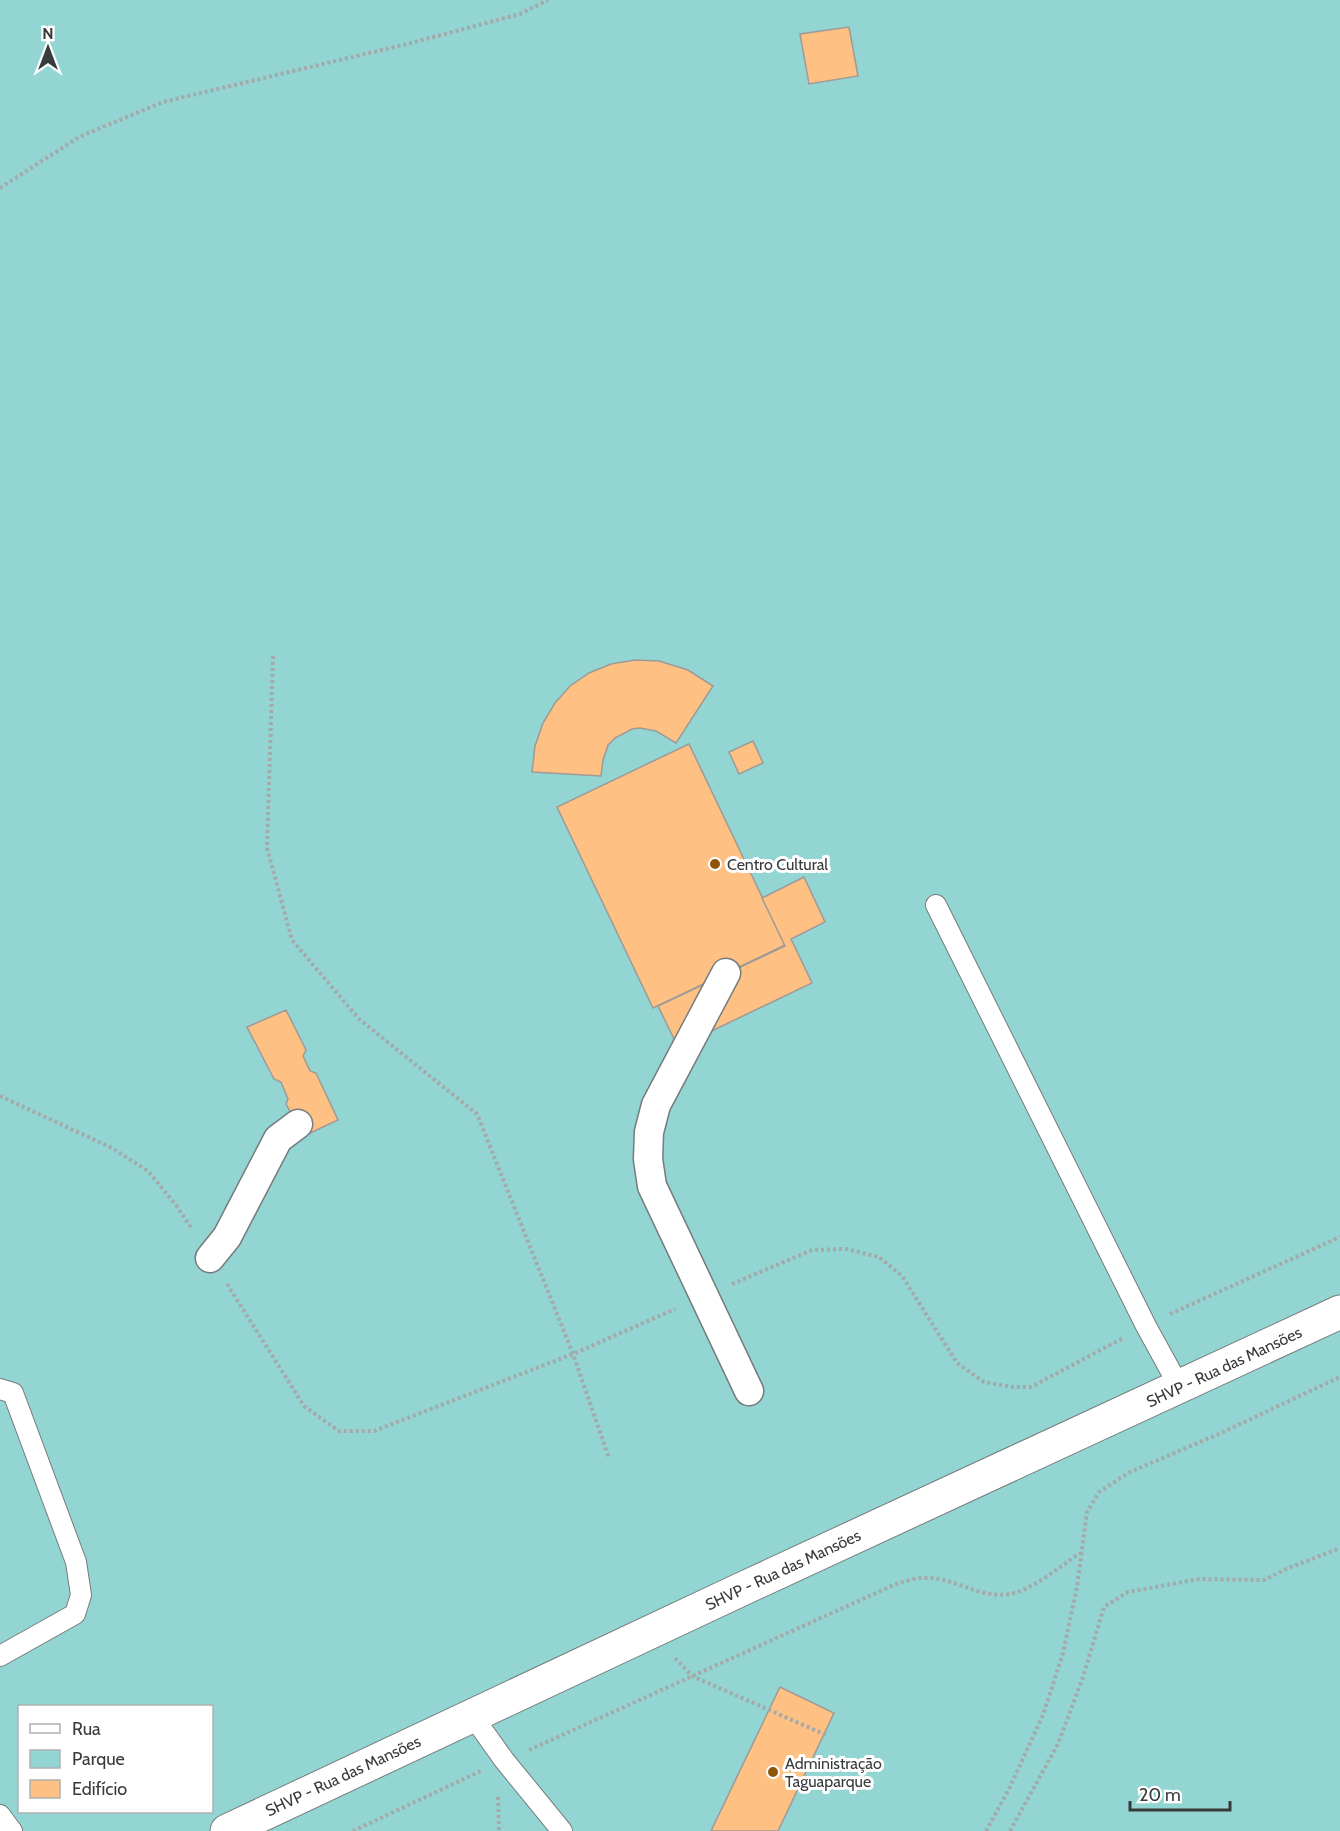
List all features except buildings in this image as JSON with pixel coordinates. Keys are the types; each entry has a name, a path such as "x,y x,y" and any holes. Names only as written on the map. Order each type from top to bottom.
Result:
{"street":[{"path":"726,973 656,1105 649,1132 648,1159 652,1186 749,1391"},
{"path":"210,1258 227,1236 278,1139 298,1124"},
{"name":"SHVP - Rua das Mansões","path":"227,1831 1340,1312"}],"lane":[{"path":"936,905 1146,1326 1180,1388"},
{"path":"0,1389 13,1393 76,1562 81,1595 75,1614 0,1656"},
{"path":"472,1715 504,1761 562,1831"},
{"path":"0,1815 12,1831"}],"path":[{"path":"0,188 79,137 163,102 418,42 520,14 548,0"},
{"path":"273,656 267,848 292,940 359,1019 477,1114 573,1354 609,1458"},
{"path":"0,1096 112,1148 148,1172 176,1205 304,1406 339,1431 374,1431 573,1354 812,1250 846,1249 879,1257 902,1276 957,1363 984,1382 1012,1387 1031,1387 1146,1326 1340,1237"},
{"path":"986,1831 1009,1789 1043,1715 1063,1653 1077,1587 1087,1512 1099,1492 1130,1472 1221,1433 1340,1377"},
{"path":"1010,1831 1058,1744 1083,1677 1104,1607 1128,1592 1200,1579 1264,1580 1340,1548"},
{"path":"353,1831 896,1584 923,1578 948,1581 985,1594 1009,1594 1030,1586 1080,1553"},
{"path":"656,1630 665,1646 692,1677 826,1735"}],"green space":[{"path":"0,0 1340,0 1340,1831 0,1831"}],"place":[{"name":"Centro Cultural","path":"715,864"},
{"name":"Administração Taguaparque","path":"773,1772"}]}
